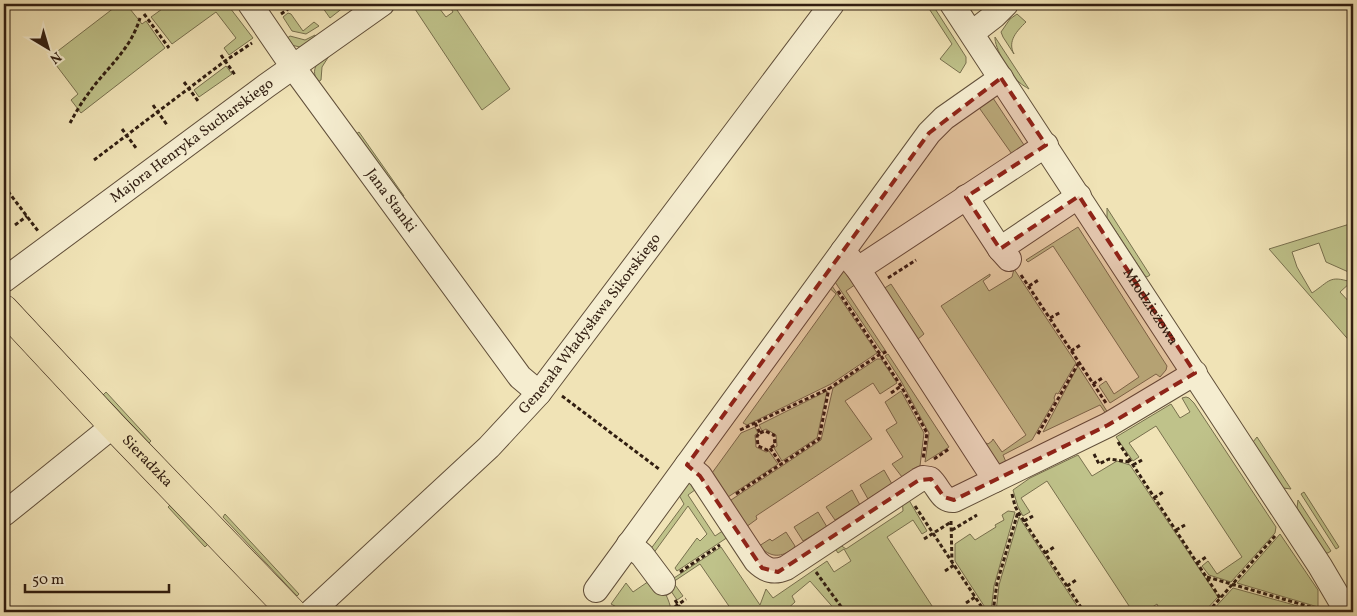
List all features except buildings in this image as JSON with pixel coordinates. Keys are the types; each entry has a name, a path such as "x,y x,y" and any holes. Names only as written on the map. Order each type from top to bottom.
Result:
{"main road":[{"name":"Sieradzka","path":"4,309 113,426 292,612"}],"street":[{"name":"Jana Stanki","path":"250,4 293,67 520,377 549,393"},
{"name":"Majora Henryka Sucharskiego","path":"4,280 293,67 382,4"},
{"name":"Generała Władysława Sikorskiego","path":"311,612 549,393 832,4"},
{"name":"Młodzieżowa","path":"952,4 1195,373 1328,578 1347,612"},
{"path":"972,33 1006,4"},
{"path":"596,590 929,133 944,118 1001,78"},
{"path":"858,269 1046,145"},
{"path":"966,197 1004,254 1079,196"},
{"path":"843,251 858,269 1003,483"},
{"path":"681,473 700,476 762,568 778,572 923,478 932,481 944,497 950,500 1003,483 1043,457 1112,423 1195,373"},
{"path":"4,514 113,426"},
{"path":"629,544 642,556 663,583"}],"path":[{"path":"279,16 295,4"},
{"path":"144,14 169,48"},
{"path":"70,124 87,94 124,51 136,30 140,18"},
{"path":"94,160 226,61 258,40"},
{"path":"221,55 235,76"},
{"path":"184,82 198,102"},
{"path":"152,105 167,125"},
{"path":"122,129 136,148"},
{"path":"4,186 42,235"},
{"path":"4,198 10,194"},
{"path":"15,225 27,216"},
{"path":"1004,254 1015,265 1093,384 1132,464 1220,598"},
{"path":"827,273 881,354 927,433 922,467"},
{"path":"1029,286 1040,279"},
{"path":"1050,318 1061,312"},
{"path":"1071,351 1082,344"},
{"path":"722,417 740,430 830,388 892,348"},
{"path":"1043,457 1035,441 1079,362"},
{"path":"1093,384 1104,377"},
{"path":"891,393 901,386"},
{"path":"719,505 819,439 830,388"},
{"path":"549,393 681,473"},
{"path":"756,423 760,434"},
{"path":"765,430 774,435 775,445 767,450 758,446 757,436 760,434 765,430"},
{"path":"930,462 954,446"},
{"path":"770,448 781,465"},
{"path":"1093,452 1099,464 1109,459 1132,464 1142,460"},
{"path":"1003,483 1018,512 1084,612"},
{"path":"1154,498 1163,492"},
{"path":"913,502 985,612"},
{"path":"993,612 997,583 1018,512"},
{"path":"1024,521 1033,516"},
{"path":"924,539 951,522"},
{"path":"1176,530 1185,524"},
{"path":"1208,612 1281,530"},
{"path":"663,583 725,542"},
{"path":"952,545 953,564"},
{"path":"1045,553 1054,547"},
{"path":"805,555 823,584 845,612"},
{"path":"1197,563 1206,557"},
{"path":"945,571 953,564"},
{"path":"1206,577 1321,610"},
{"path":"1067,586 1076,580"},
{"path":"966,603 974,597"},
{"path":"674,612 673,608 686,599"}],"highlighted area":[{"path":"1001,78 1046,145 966,197 1000,249 1079,196 1195,373 1108,425 954,500 944,497 931,479 919,480 904,489 778,572 762,568 756,561 700,476 687,465 929,133"}],"green space":[{"path":"119,4 126,4 142,24 146,21 165,48 81,113 71,100 78,94 50,57"},
{"path":"169,4 227,4 253,38 229,55 224,48 236,38 216,12 172,44 151,17"},
{"path":"320,4 346,4 330,18"},
{"path":"417,4 436,4 446,17 453,12 448,4 453,4 510,89 482,110 413,6"},
{"path":"926,4 932,4 966,57 966,63 960,73 940,59 952,44"},
{"path":"288,13 291,14 303,31 314,22 319,26 306,34 292,31 283,17"},
{"path":"1017,14 1026,22 1016,33 1012,41 1014,54 1001,32 1010,19"},
{"path":"315,35 317,38 300,47 291,45 286,39 290,36 305,40"},
{"path":"995,37 1029,89 1015,78 1007,67 995,42"},
{"path":"327,53 329,56 322,67 321,80 318,82 315,74 316,66"},
{"path":"226,66 232,74 199,97 194,90"},
{"path":"990,98 993,98 1024,145 1014,157 979,107"},
{"path":"359,132 404,196 401,198 356,134"},
{"path":"1107,208 1150,275 1147,277 1107,218"},
{"path":"1353,223 1353,274 1326,262 1319,243 1292,252 1297,267 1312,293 1330,280 1338,279 1351,282 1340,292 1353,304 1353,345 1269,249"},
{"path":"1078,227 1167,366 1160,377 1156,374 1110,403 1099,386 1106,381 1114,394 1139,377 1053,246 1028,262 1026,260"},
{"path":"841,267 859,282 846,291 885,350 882,352 831,276"},
{"path":"1014,269 1076,363 1058,394 1056,393 1055,400 1032,440 1003,455 1006,462 999,465 986,443 988,444 993,439 1002,452 1026,435 941,306 990,274 983,281 989,291 1012,277"},
{"path":"828,280 877,353 831,384 747,425 743,423 836,294 825,284"},
{"path":"891,284 924,334 918,339 883,289"},
{"path":"888,354 949,447 925,462 929,433 885,356"},
{"path":"877,359 881,359 897,383 880,394 873,383 845,401 872,439 756,516 757,519 746,527 731,500 821,440 833,388"},
{"path":"1078,366 1110,416 1108,417 1100,405 1043,432"},
{"path":"827,391 817,438 782,461 774,448 777,446 776,435 766,429 762,431 759,425"},
{"path":"901,391 924,433 920,466 902,477 892,464 903,457 886,430 897,423 885,402"},
{"path":"106,392 151,441 149,443 103,395"},
{"path":"1186,397 1194,403 1276,527 1275,533 1231,582 1209,575 1202,566 1208,561 1217,574 1242,557 1156,426 1129,443 1139,457 1133,461 1116,437 1171,404 1180,418 1190,412 1182,398"},
{"path":"755,427 758,433 755,435 756,447 766,452 769,451 778,464 728,497 712,473 741,433"},
{"path":"1257,437 1291,489 1283,488 1253,442"},
{"path":"1078,455 1092,476 1117,461 1130,465 1218,597 1204,612 1161,612 1157,604 1145,612 1133,612 1047,481 1021,498 1030,512 1023,516 1013,490 1030,478"},
{"path":"884,470 892,484 868,499 860,485"},
{"path":"684,479 699,487 688,495 715,536 727,528 731,535 677,571 675,568 697,538 700,541 707,534 688,506 653,554 647,554 684,504 676,490"},
{"path":"852,490 860,505 835,520 826,507"},
{"path":"1304,492 1339,547 1336,549 1301,494"},
{"path":"906,495 927,531 922,534 913,520 887,537 936,612 837,612 810,581 792,596 795,602 784,612 733,612 700,564 673,582 683,596 677,600 669,588 671,580 721,547 760,605 766,589 773,598 827,561 834,572 851,561 844,549 838,553 832,544 836,542 846,549 903,511 902,497"},
{"path":"1298,500 1331,551 1328,553 1325,553 1297,508"},
{"path":"171,504 208,544 205,547 168,507"},
{"path":"1008,511 1015,512 994,586 991,612 988,612 955,561 955,544 970,534 975,540 996,527 995,525 1004,520 1002,515"},
{"path":"818,512 827,527 803,541 794,527"},
{"path":"225,514 299,594 297,596 223,517"},
{"path":"1019,517 1081,612 996,612 999,585"},
{"path":"786,532 795,546 785,554 772,555 759,546 770,539 772,541"},
{"path":"1280,534 1318,590 1318,607 1237,583"},
{"path":"652,579 665,594 672,612 626,612 611,604 626,583 633,592"},
{"path":"1233,588 1316,611 1211,612"}]}
